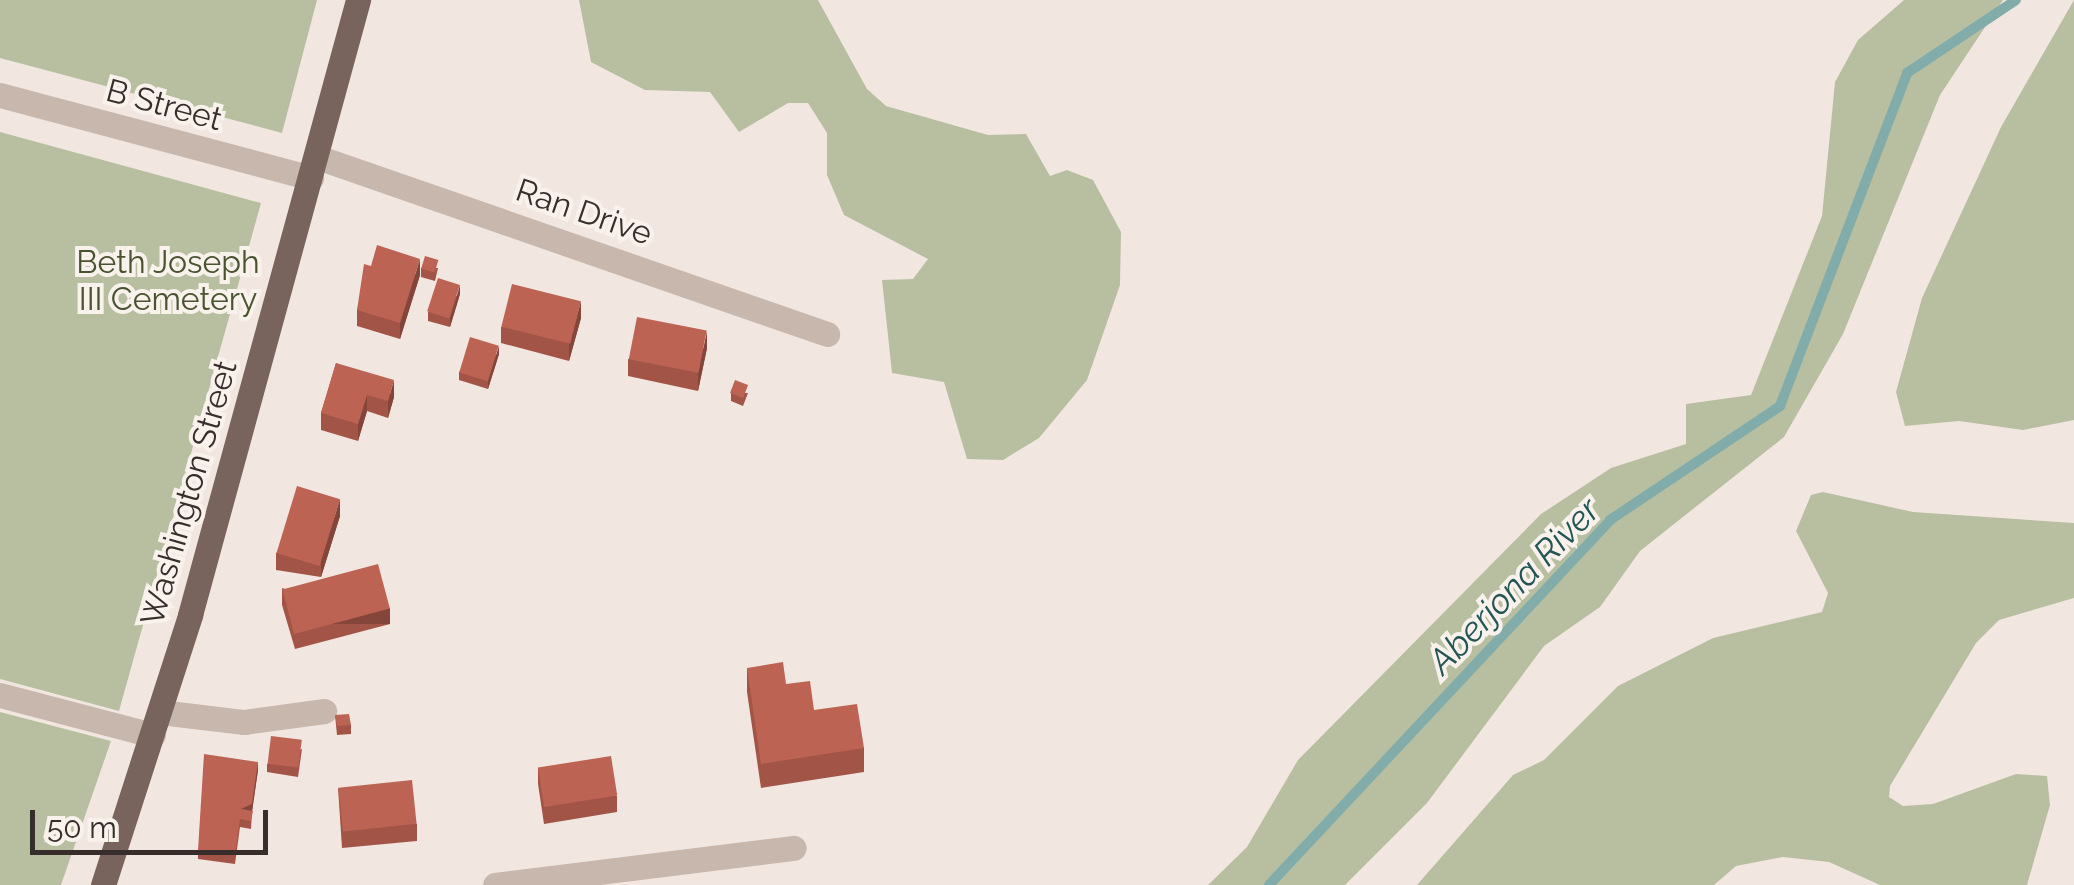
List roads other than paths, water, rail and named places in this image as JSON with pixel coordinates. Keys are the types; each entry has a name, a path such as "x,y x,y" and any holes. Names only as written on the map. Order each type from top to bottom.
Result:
{"main road":[{"name":"Washington Street","path":"103,885 157,724 358,0"}],"street":[{"name":"B Street","path":"0,95 314,168"},
{"name":"Ran Drive","path":"314,168 828,334"},
{"path":"0,695 157,724 244,722 324,711"},
{"path":"495,885 794,848"}],"waterway":[{"name":"Aberjona River","path":"1269,885 1610,520 1780,406 1907,73 2016,0"}],"park label":[{"name":"Beth Joseph III Cemetery","path":"168,282"}]}
